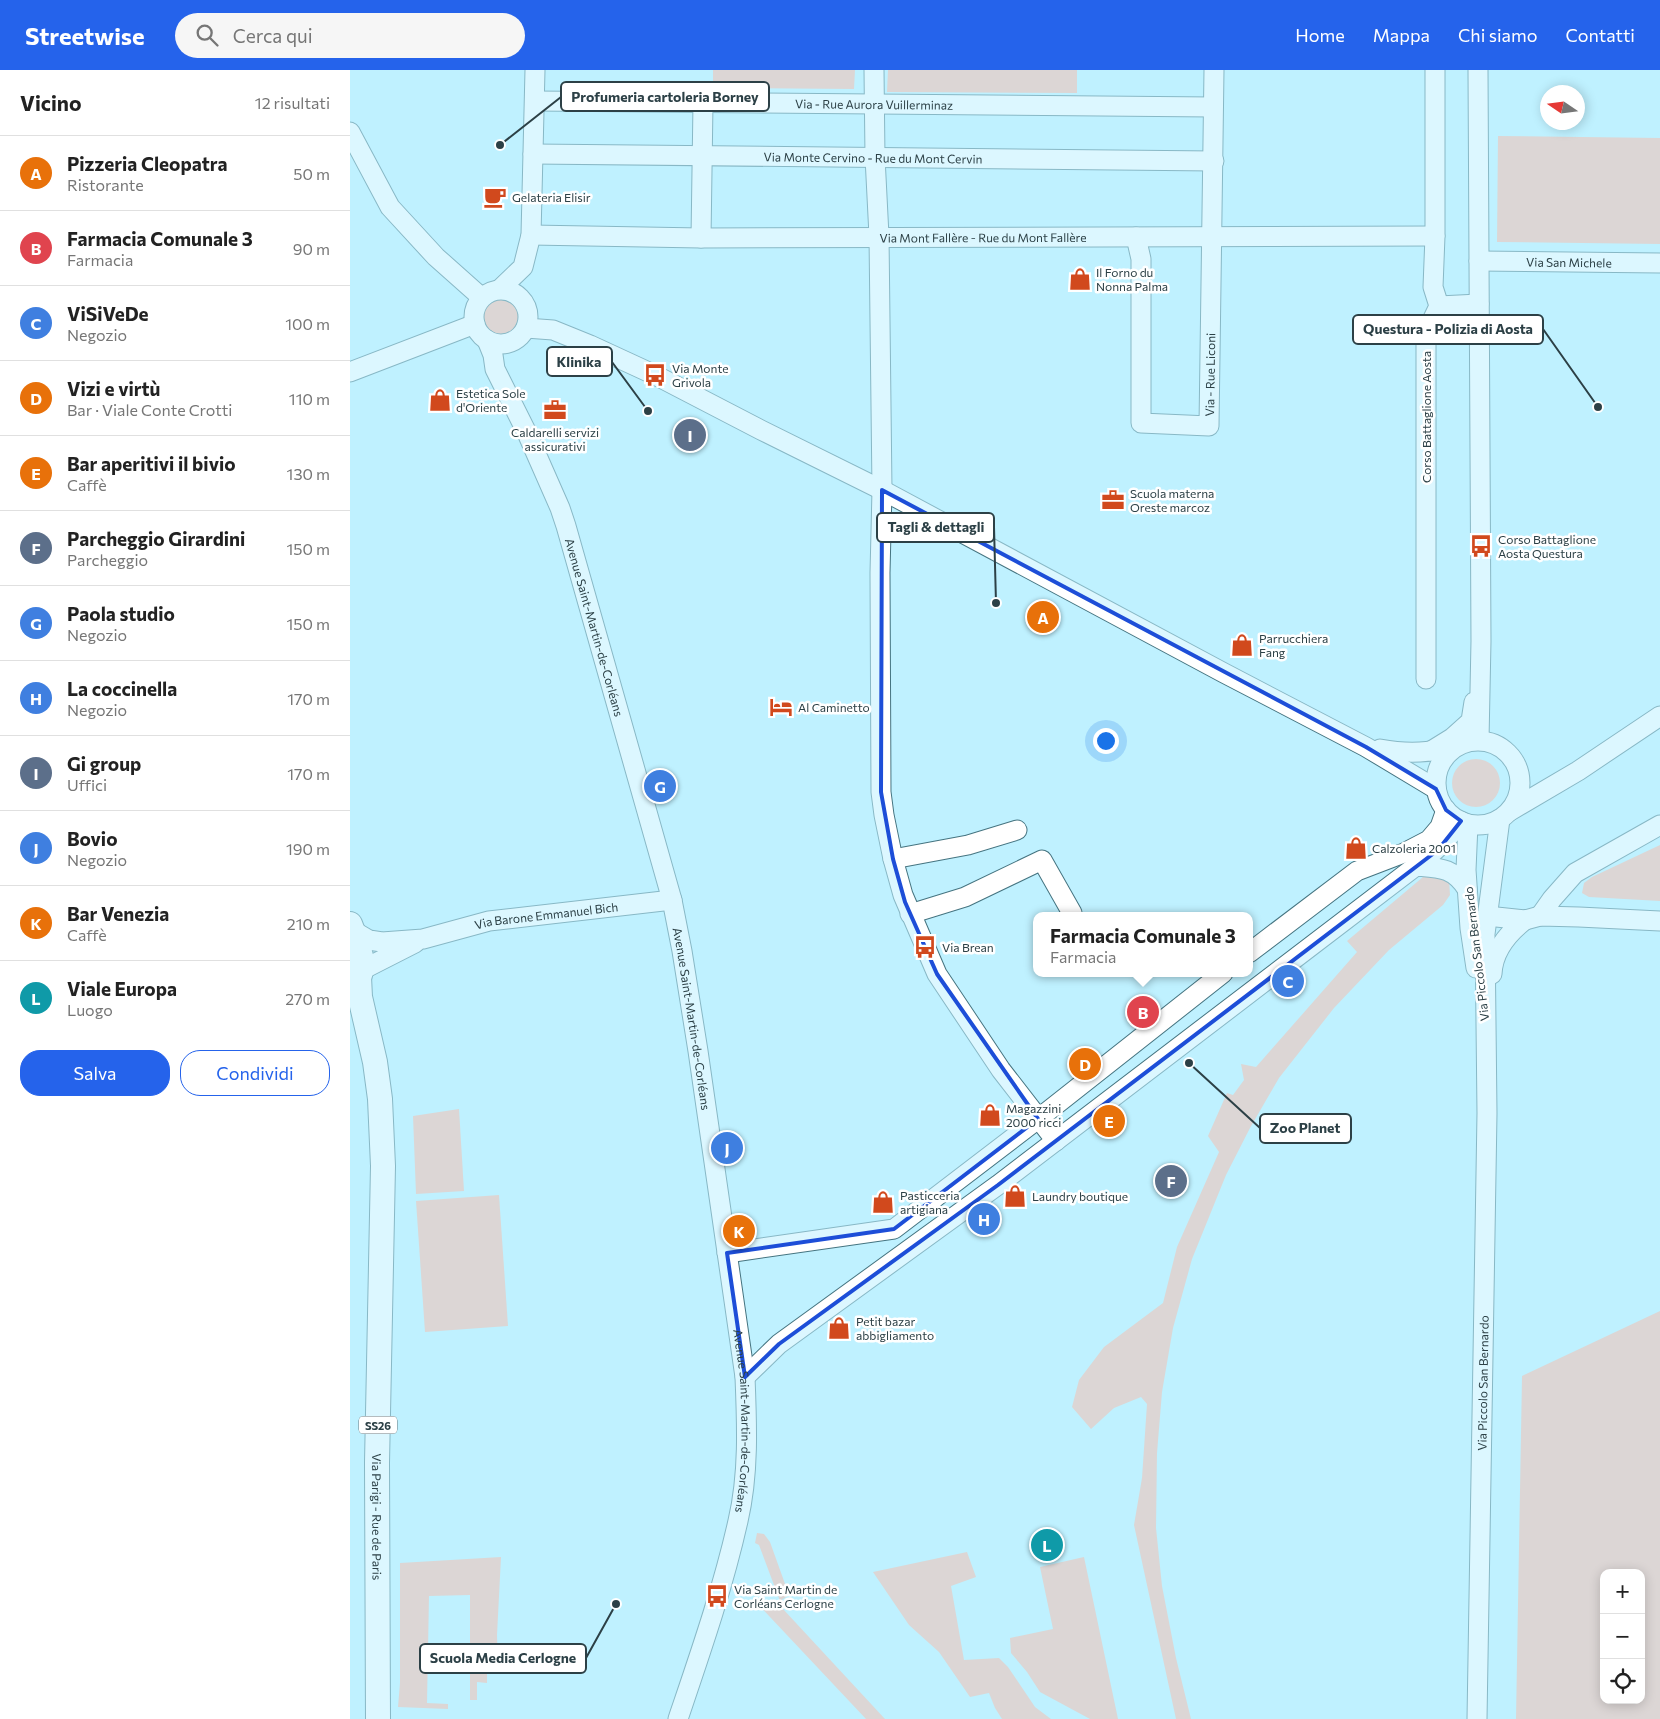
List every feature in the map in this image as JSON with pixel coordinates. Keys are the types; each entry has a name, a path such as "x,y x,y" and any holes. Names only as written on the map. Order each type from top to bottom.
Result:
{"main road":[{"name":"Via Parigi - Rue de Paris","path":"351,927 362,956 357,978 375,1062 380,1099 382,1228 377,1463 378,1719"},
{"name":"Via Parigi - Rue de Paris","path":"350,1023 363,1055 369,1094 380,1135"}],"street":[{"path":"500,289 523,267 531,235 535,102 534,70"},
{"path":"874,70 875,157 879,236 882,490 880,573 882,792 884,816 893,860 903,895 937,974 1002,1070 1056,1141"},
{"name":"Via - Rue Liconi","path":"1136,237 1141,259 1141,423 1209,426 1214,70"},
{"path":"1435,70 1435,236 1433,288 1439,306 1479,304"},
{"path":"1471,742 1481,641 1478,70"},
{"name":"Via - Rue Aurora Vuillerminaz","path":"535,102 1212,107"},
{"path":"701,238 703,103"},
{"path":"350,132 390,207 436,257 481,297"},
{"name":"Via Monte Cervino - Rue du Mont Cervin","path":"533,154 1214,161"},
{"name":"Via Mont Fallère - Rue du Mont Fallère","path":"531,235 701,238 879,236 1435,236"},
{"name":"Via San Michele","path":"1479,261 1660,262"},
{"path":"500,289 514,293 525,304 528,316 526,328 518,338 508,343 493,343 487,340 478,332 474,324 474,310 481,297 500,289"},
{"name":"Corso Battaglione Aosta","path":"1426,679 1426,333 1439,306"},
{"path":"350,372 474,324"},
{"path":"526,328 553,330 590,345 655,375 882,490 1261,699 1366,746 1436,789 1461,822"},
{"name":"Avenue Saint-Martin-de-Corléans","path":"487,340 493,355 495,369 527,433 566,526 672,900 698,1051 745,1377 747,1436 738,1521 717,1596 678,1719"},
{"path":"1431,752 1452,738 1471,721 1481,641"},
{"path":"1253,950 1357,871 1404,853 1430,840 1440,827 1461,822 1485,824 1505,815 1578,771 1660,716"},
{"path":"1366,746 1402,754 1431,752 1471,742 1498,745 1513,758 1520,776 1519,795 1505,815"},
{"path":"1436,789 1438,770 1447,754 1471,742"},
{"name":"Via Piccolo San Bernardo","path":"1477,1719 1487,1046 1485,934 1505,815"},
{"path":"745,1377 779,1344 998,1185 1438,850 1461,822"},
{"name":"Via Piccolo San Bernardo","path":"1461,822 1473,850 1476,906 1487,916"},
{"name":"Via Piccolo San Bernardo","path":"1461,822 1470,928 1487,1046"},
{"name":"Via Piccolo San Bernardo","path":"1487,1046 1493,963 1503,942 1512,930 1533,918 1575,873 1660,825"},
{"path":"893,860 968,845 1017,830"},
{"path":"910,914 965,897 1042,860 1071,912"},
{"path":"1416,866 1440,868 1454,872 1467,889"},
{"name":"Via Barone Emmanuel Bich","path":"351,927 369,940 382,942 423,939 489,921 672,900"},
{"path":"1487,916 1578,917 1660,922"},
{"name":"Via Barone Emmanuel Bich","path":"357,978 423,939"},
{"path":"727,1253 894,1229 1038,1119 1218,977"}],"highlighted area":[{"path":"882,490 1366,747 1436,789 1446,810 1461,821 1438,850 998,1185 779,1344 745,1377 727,1253 894,1229 1038,1119 937,974 905,902 893,859 881,792"}],"shaded area":[{"path":"713,70 855,70 854,89 713,88"},
{"path":"888,70 1077,70 1077,93 887,92"},
{"path":"1498,136 1660,138 1660,244 1497,242"},
{"path":"501,298 508,299 514,303 518,309 518,323 514,329 508,333 501,334 494,333 488,329 484,323 483,316 484,309 488,303 494,299"},
{"path":"1471,759 1481,759 1493,766 1500,778 1500,788 1493,800 1481,807 1471,807 1463,803 1456,796 1452,788 1452,778 1456,770 1463,763"},
{"path":"1660,845 1660,901 1589,897 1582,893 1584,883 1592,877"},
{"path":"1439,874 1449,879 1450,895 1443,905 1389,950 1334,1008 1279,1078 1226,1175 1192,1259 1173,1328 1162,1392 1157,1453 1156,1528 1162,1586 1176,1658 1191,1719 1176,1719 1134,1525 1142,1478 1147,1404 1141,1397 1114,1408 1091,1429 1072,1407 1079,1380 1104,1347 1163,1303 1177,1247 1219,1152 1208,1136 1227,1093 1233,1095 1244,1080 1241,1064 1256,1067 1357,952 1347,941 1423,877"},
{"path":"459,1109 464,1191 416,1194 413,1116"},
{"path":"499,1195 508,1326 425,1332 416,1201"},
{"path":"1660,1311 1660,1719 1516,1719 1522,1376"},
{"path":"757,1533 764,1534 770,1542 789,1595 780,1601 759,1545 755,1543"},
{"path":"967,1552 976,1577 951,1586 964,1660 999,1658 1008,1667 1035,1707 1051,1719 1002,1719 989,1693 970,1697 939,1652 909,1625 873,1572"},
{"path":"501,1557 497,1635 498,1668 487,1667 487,1683 477,1682 477,1700 470,1700 470,1595 429,1596 427,1703 448,1704 448,1709 398,1707 400,1683 400,1563"},
{"path":"1084,1557 1118,1719 1090,1719 1040,1692 1027,1672 1011,1653 1010,1638 1053,1629 1040,1567"},
{"path":"755,1601 783,1609 885,1719 866,1719"}],"place":[{"name":"Profumeria cartoleria Borney","path":"500,145"},
{"name":"Gelateria Elisir","path":"495,197"},
{"name":"Il Forno du Nonna Palma","path":"1080,279"},
{"name":"Via Monte Grivola","path":"655,375"},
{"name":"Estetica Sole d'Oriente","path":"440,400"},
{"name":"Questura - Polizia di Aosta","path":"1598,407"},
{"name":"Caldarelli servizi assicurativi","path":"555,410"},
{"name":"Klinika","path":"648,411"},
{"name":"Gi group","path":"690,435"},
{"name":"Scuola materna Oreste marcoz","path":"1113,500"},
{"name":"Corso Battaglione Aosta Questura","path":"1481,546"},
{"name":"Tagli & dettagli","path":"996,603"},
{"name":"Pizzeria Cleopatra","path":"1043,617"},
{"name":"Parrucchiera Fang","path":"1242,645"},
{"name":"Al Caminetto","path":"781,707"},
{"name":"Paola studio","path":"660,786"},
{"name":"Calzoleria 2001","path":"1356,848"},
{"name":"Via Brean","path":"925,947"},
{"name":"ViSiVeDe","path":"1288,981"},
{"name":"Farmacia Comunale 3","path":"1143,1012"},
{"name":"Zoo Planet","path":"1189,1063"},
{"name":"Vizi e virtù","path":"1085,1064"},
{"name":"Magazzini 2000 ricci","path":"990,1115"},
{"name":"Bar aperitivi il bivio","path":"1109,1121"},
{"name":"Bovio","path":"727,1148"},
{"name":"Parcheggio Girardini","path":"1171,1181"},
{"name":"Laundry boutique","path":"1015,1196"},
{"name":"Pasticceria artigiana","path":"883,1202"},
{"name":"La coccinella","path":"984,1219"},
{"name":"Bar Venezia","path":"739,1231"},
{"name":"Petit bazar abbigliamento","path":"839,1328"},
{"name":"Viale Europa","path":"1047,1545"},
{"name":"Via Saint Martin de Corléans Cerlogne","path":"717,1596"},
{"name":"Scuola Media Cerlogne","path":"616,1604"}]}
